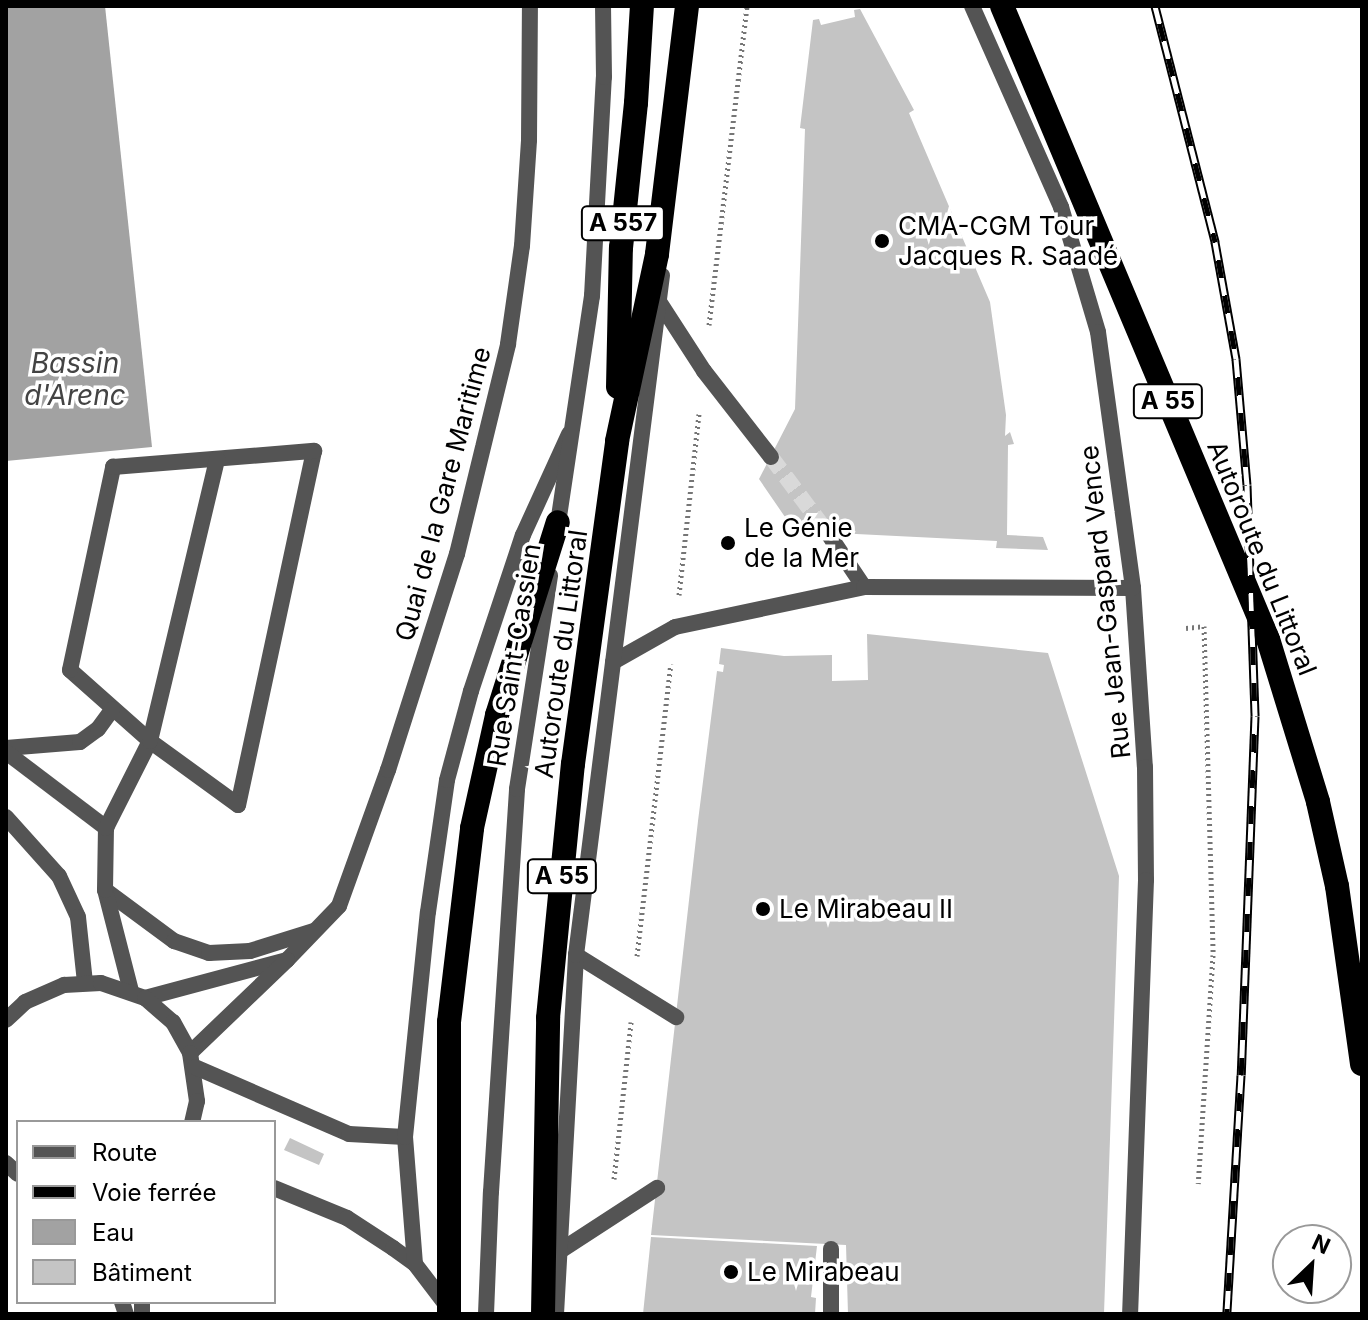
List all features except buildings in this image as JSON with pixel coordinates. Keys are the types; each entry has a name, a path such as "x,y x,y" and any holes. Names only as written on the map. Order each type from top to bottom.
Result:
{"highway":[{"name":"A 557","path":"617,441 621,248 636,103 642,6"},
{"name":"Autoroute du Littoral","path":"543,1314 548,1018 573,764 617,441 657,254 687,6"},
{"name":"Autoroute du Littoral","path":"1002,6 1268,639 1318,802 1337,886 1362,1064"},
{"path":"451,1314 449,1022 472,828 497,715 558,522"}],"street":[{"name":"Quai de la Gare Maritime","path":"193,1060 339,906 388,770 457,554 508,344 525,201 530,6"},
{"name":"Rue Saint-Cassien","path":"486,1314 517,789 592,296 604,77 603,6"},
{"path":"556,1314 576,955 660,303 675,6"},
{"name":"Rue Jean-Gaspard Vence","path":"972,6 1061,207 1098,332 1133,588 1145,767 1146,880 1130,1314"},
{"path":"660,303 704,371 771,457"},
{"path":"415,1264 405,1137 428,912 447,780 471,691 523,535 573,427"},
{"path":"314,451 238,805 112,710 70,670 113,467 314,451"},
{"path":"138,995 105,890 106,828 150,741 217,459"},
{"path":"827,532 864,587"},
{"path":"613,662 675,627 864,587 1133,588"},
{"path":"6,750 80,742 98,729 112,710"},
{"path":"6,750 106,828"},
{"path":"6,817 59,876 78,917 85,983"},
{"path":"105,890 174,941 209,953 250,951 316,930"},
{"path":"576,955 676,1017"},
{"path":"138,995 287,960"},
{"path":"6,1011 43,992 85,983 101,983 138,995 173,1022 193,1060 197,1101 192,1120"},
{"path":"6,1020 25,1002"},
{"path":"193,1060 349,1134 405,1137"},
{"path":"560,1251 657,1188"},
{"path":"276,1189 347,1218 415,1264 451,1314"},
{"path":"831,1249 831,1314"}],"path":[{"path":"1186,628 1204,626 1213,955 1198,1184"}],"water":[{"name":"Bassin d'Arenc","path":"6,6 105,6 152,447 6,461"}],"tunnel":[{"path":"771,457 827,532"}],"railway":[{"path":"1155,6 1215,242 1236,359 1247,485 1255,716 1241,1075 1227,1314"}],"place":[{"name":"CMA-CGM Tour Jacques R. Saadé","path":"882,241"},
{"name":"Le Génie de la Mer","path":"728,543"},
{"name":"Le Mirabeau II","path":"763,909"},
{"name":"Le Mirabeau","path":"731,1272"}]}
